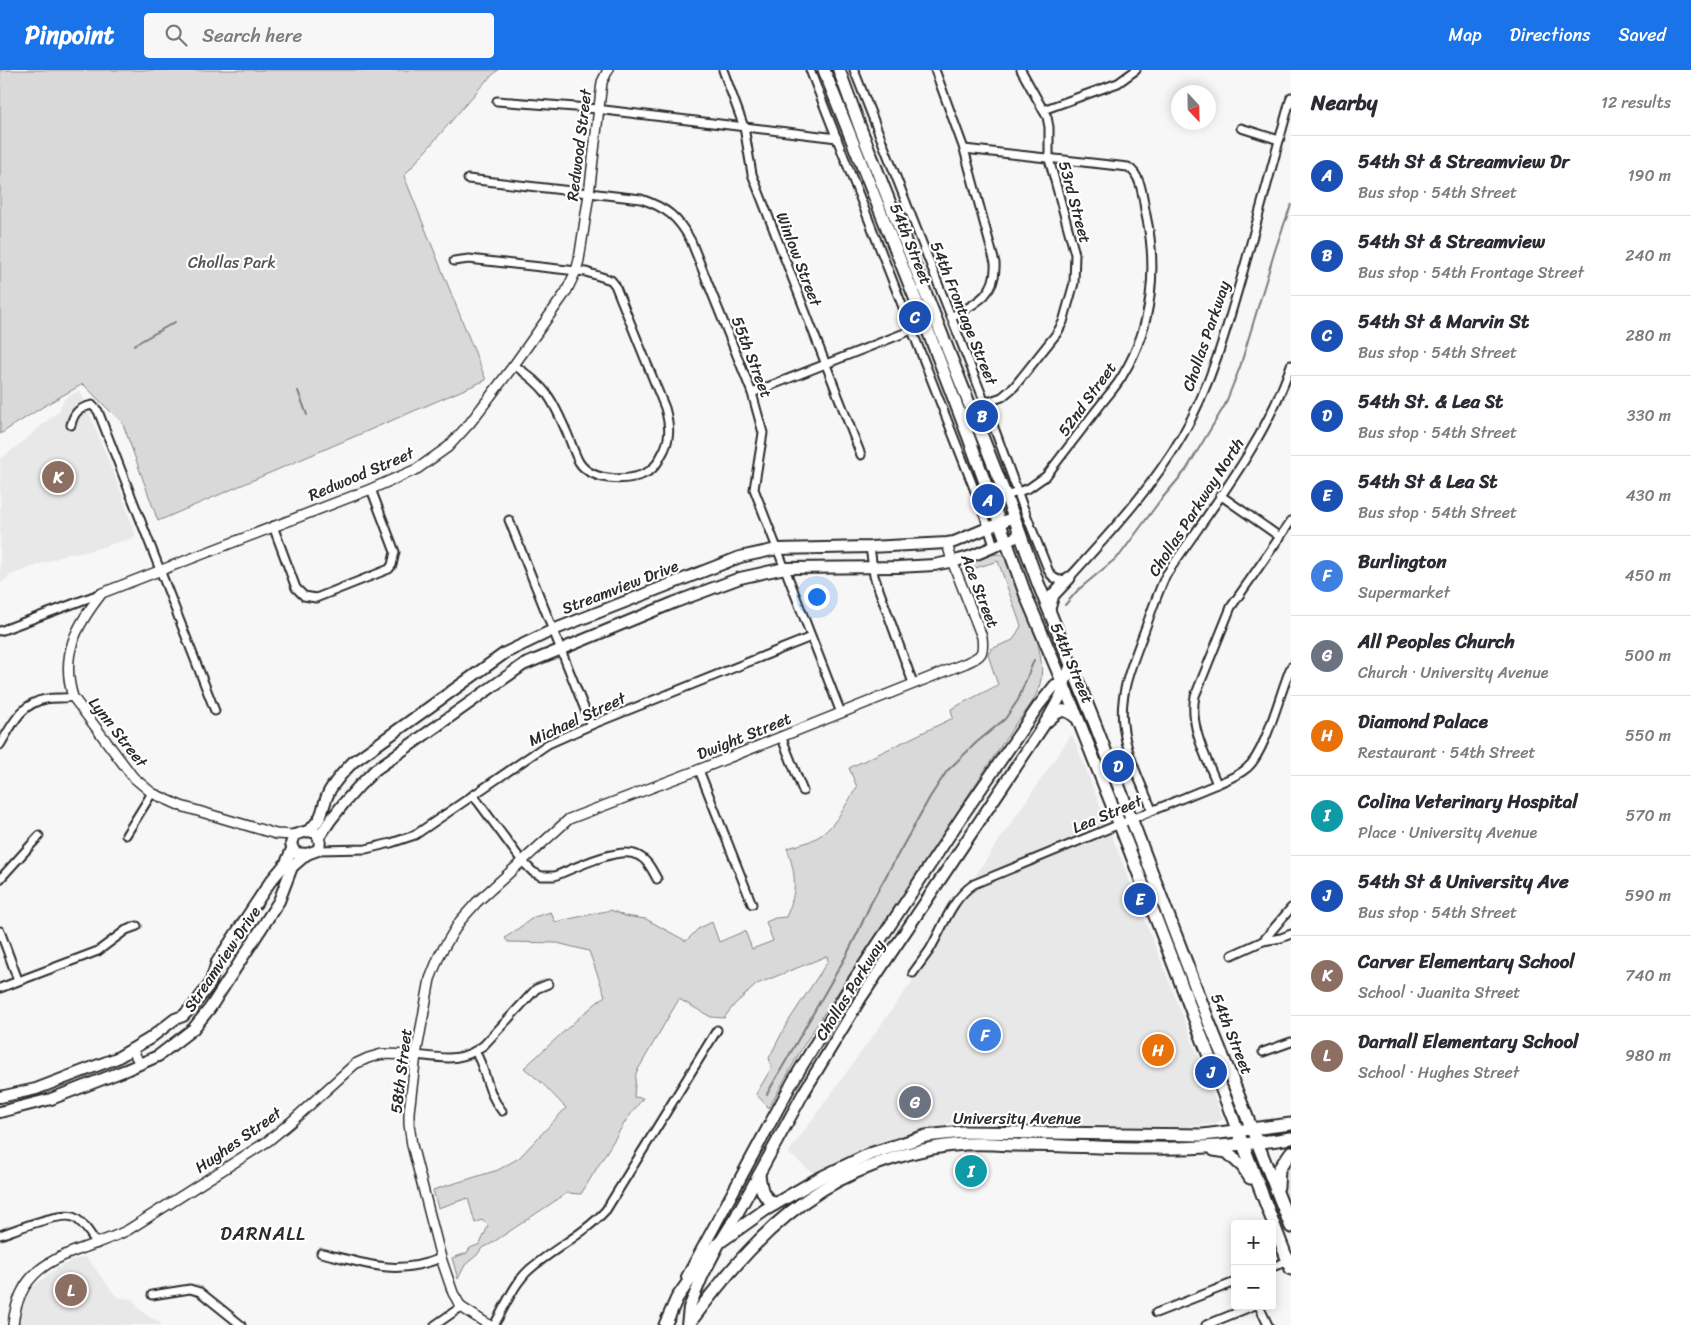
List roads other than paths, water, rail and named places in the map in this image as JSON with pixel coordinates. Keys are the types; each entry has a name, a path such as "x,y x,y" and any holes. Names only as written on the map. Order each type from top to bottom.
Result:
{"main road":[{"name":"54th Street","path":"824,70 928,332 1026,596 1120,825 1289,1265"},
{"name":"54th Street","path":"839,70 1203,1006 1291,1227"},
{"name":"Streamview Drive","path":"308,831 322,817 330,791 353,762 505,653 553,630 740,557 777,549 947,544 1014,517"},
{"name":"Streamview Drive","path":"319,842 329,821 358,786 375,770 515,669 673,603 740,578 785,568 921,567 952,562 972,556 1020,535"},
{"path":"1049,609 1053,595 1069,578"},
{"name":"Chollas Parkway","path":"688,1325 689,1308 720,1242 804,1092 861,998 1046,722 1060,697 1071,664"},
{"name":"Chollas Parkway","path":"677,1298 702,1247 793,1081 852,983 963,814 1039,705 1055,685 1064,685"},
{"path":"1046,722 1054,714 1065,710 1068,710 1078,719"},
{"path":"308,831 316,833 319,842 306,854 298,854 292,847 292,839 294,835 308,831"},
{"name":"Streamview Drive","path":"0,1097 36,1089 117,1058 183,1016 210,984 216,962 270,882 286,863 292,847"},
{"name":"Streamview Drive","path":"0,1112 51,1099 140,1064 158,1056 193,1029 210,1008 278,901 292,867 306,854"},
{"path":"1183,988 1190,990 1203,1006"},
{"name":"University Avenue","path":"664,1325 677,1298 697,1269 720,1242 775,1204 807,1185 844,1166 895,1145 926,1136 962,1132 1200,1135 1291,1124"},
{"name":"University Avenue","path":"688,1325 713,1292 766,1233 824,1189 873,1165 916,1153 965,1144 1204,1148 1291,1138"},
{"path":"1204,1148 1227,1152 1243,1167 1263,1198"},
{"path":"1278,1194 1279,1169 1291,1152"},
{"path":"759,1175 763,1193 767,1200 775,1204"}],"street":[{"name":"Redwood Street","path":"0,632 371,488 417,469 448,447 514,365 566,292 576,271 589,194 602,82 608,70"},
{"name":"Winlow Street","path":"722,70 744,127 752,174 861,455"},
{"path":"810,70 984,514 994,546"},
{"name":"54th Frontage Street","path":"854,70 985,403 1017,492 1049,572 1059,580 1069,578"},
{"path":"935,70 964,148 996,269 992,286 984,296 951,317"},
{"name":"53rd Street","path":"985,403 1002,397 1014,387 1057,333 1063,322 1074,283 1075,254 1049,159 1049,126 1043,110 1034,97 1021,70"},
{"path":"1043,110 1118,83 1136,70"},
{"name":"Chollas Parkway","path":"1069,578 1120,522 1157,476 1182,436 1198,405 1214,366 1229,321 1291,97"},
{"path":"498,101 599,110 837,138"},
{"path":"1241,128 1279,140"},
{"path":"964,148 1049,159"},
{"name":"52nd Street","path":"992,501 1034,485 1046,476 1123,375 1141,334 1151,290 1150,240 1136,174 1128,167 1049,159"},
{"name":"55th Street","path":"468,179 641,199 657,205 682,225 691,241 752,394 764,434 754,489 841,713"},
{"path":"454,261 469,259 586,272 611,280 615,284 666,408 669,438 665,450 657,463 651,470 636,477 621,479 604,477 590,472 580,463 558,411 548,393 539,383 514,365"},
{"path":"752,394 912,330"},
{"name":"Chollas Parkway North","path":"1152,810 1133,764 1126,738 1122,705 1125,685 1157,594 1166,575 1247,456 1286,381 1291,365"},
{"path":"71,425 73,416 80,408 92,405 98,411 215,711"},
{"path":"273,526 296,588 304,596 316,598 389,569 394,561 395,552 371,488"},
{"path":"1220,495 1280,537"},
{"path":"509,520 592,725"},
{"path":"1216,784 1194,723 1193,707 1195,696 1231,607 1291,521"},
{"name":"Ace Street","path":"947,544 952,562 982,637 984,649"},
{"path":"870,547 872,567 913,683"},
{"name":"Lynn Street","path":"102,593 84,619 71,645 68,658 68,682 74,698 133,777 152,794 181,806 276,834 294,835"},
{"name":"Michael Street","path":"319,842 337,848 366,849 405,839 430,825 548,744 811,637"},
{"name":"Dwight Street","path":"522,861 569,819 699,770 975,659 984,649"},
{"name":"Lea Street","path":"913,973 956,902 974,884 1120,825 1243,772 1258,755 1291,667"},
{"path":"0,745 18,715 28,706 45,699 74,698"},
{"path":"781,736 803,791"},
{"path":"699,770 752,904"},
{"path":"126,835 152,794"},
{"path":"473,795 522,861 533,872 546,877 555,876 616,852 628,852 644,859 657,879"},
{"name":"Lynn Street","path":"276,834 292,847"},
{"path":"0,879 39,836"},
{"name":"58th Street","path":"489,1325 462,1307 453,1293 441,1258 410,1135 409,1112 416,1055 430,979 446,942 460,921 477,902 522,861"},
{"path":"1263,941 1291,908"},
{"path":"0,988 98,951 126,930 137,926"},
{"path":"0,931 18,980"},
{"path":"1232,955 1263,941 1291,934"},
{"name":"Hughes Street","path":"13,1325 14,1311 21,1294 35,1273 56,1258 97,1244 128,1230 268,1141 355,1064 382,1054 451,1059 463,1056 484,1045 536,989 548,984"},
{"path":"494,1325 517,1284 528,1270 594,1223 606,1210 717,1030"},
{"path":"1263,1052 1291,1042"},
{"path":"132,1049 140,1064"},
{"path":"475,1051 493,1100 502,1111"},
{"path":"0,1235 58,1216 73,1217 85,1227 97,1244"},
{"path":"321,1253 381,1268 405,1268 441,1258"},
{"path":"1276,1267 1289,1265"},
{"path":"1156,1313 1231,1284"},
{"path":"152,1295 190,1289 200,1292 241,1325"},
{"path":"436,1325 462,1307"},
{"path":"1206,1325 1243,1310"},
{"path":"1261,1310 1268,1325"}],"waterway":[{"path":"1065,605 1078,590 1120,555 1159,502 1186,470 1225,405 1240,367 1276,247 1291,205"},
{"path":"134,345 175,322"},
{"path":"298,391 307,415"},
{"path":"767,1094 846,956 871,903 930,797 947,771 977,742 1005,719 1018,700 1034,660"}],"place":[{"name":"54th St & Marvin St","path":"915,317"},
{"name":"54th St & Streamview","path":"982,416"},
{"name":"Carver Elementary School","path":"58,477"},
{"name":"54th St & Streamview Dr","path":"988,500"},
{"name":"54th St. & Lea St","path":"1118,766"},
{"name":"54th St & Lea St","path":"1140,899"},
{"name":"Burlington","path":"985,1035"},
{"name":"Diamond Palace","path":"1158,1050"},
{"name":"54th St & University Ave","path":"1211,1072"},
{"name":"All Peoples Church","path":"915,1102"},
{"name":"Colina Veterinary Hospital","path":"971,1171"},
{"name":"Darnall Elementary School","path":"71,1290"}],"district":[{"name":"DARNALL","path":"263,1233"}],"park label":[{"name":"Chollas Park","path":"232,262"}]}
